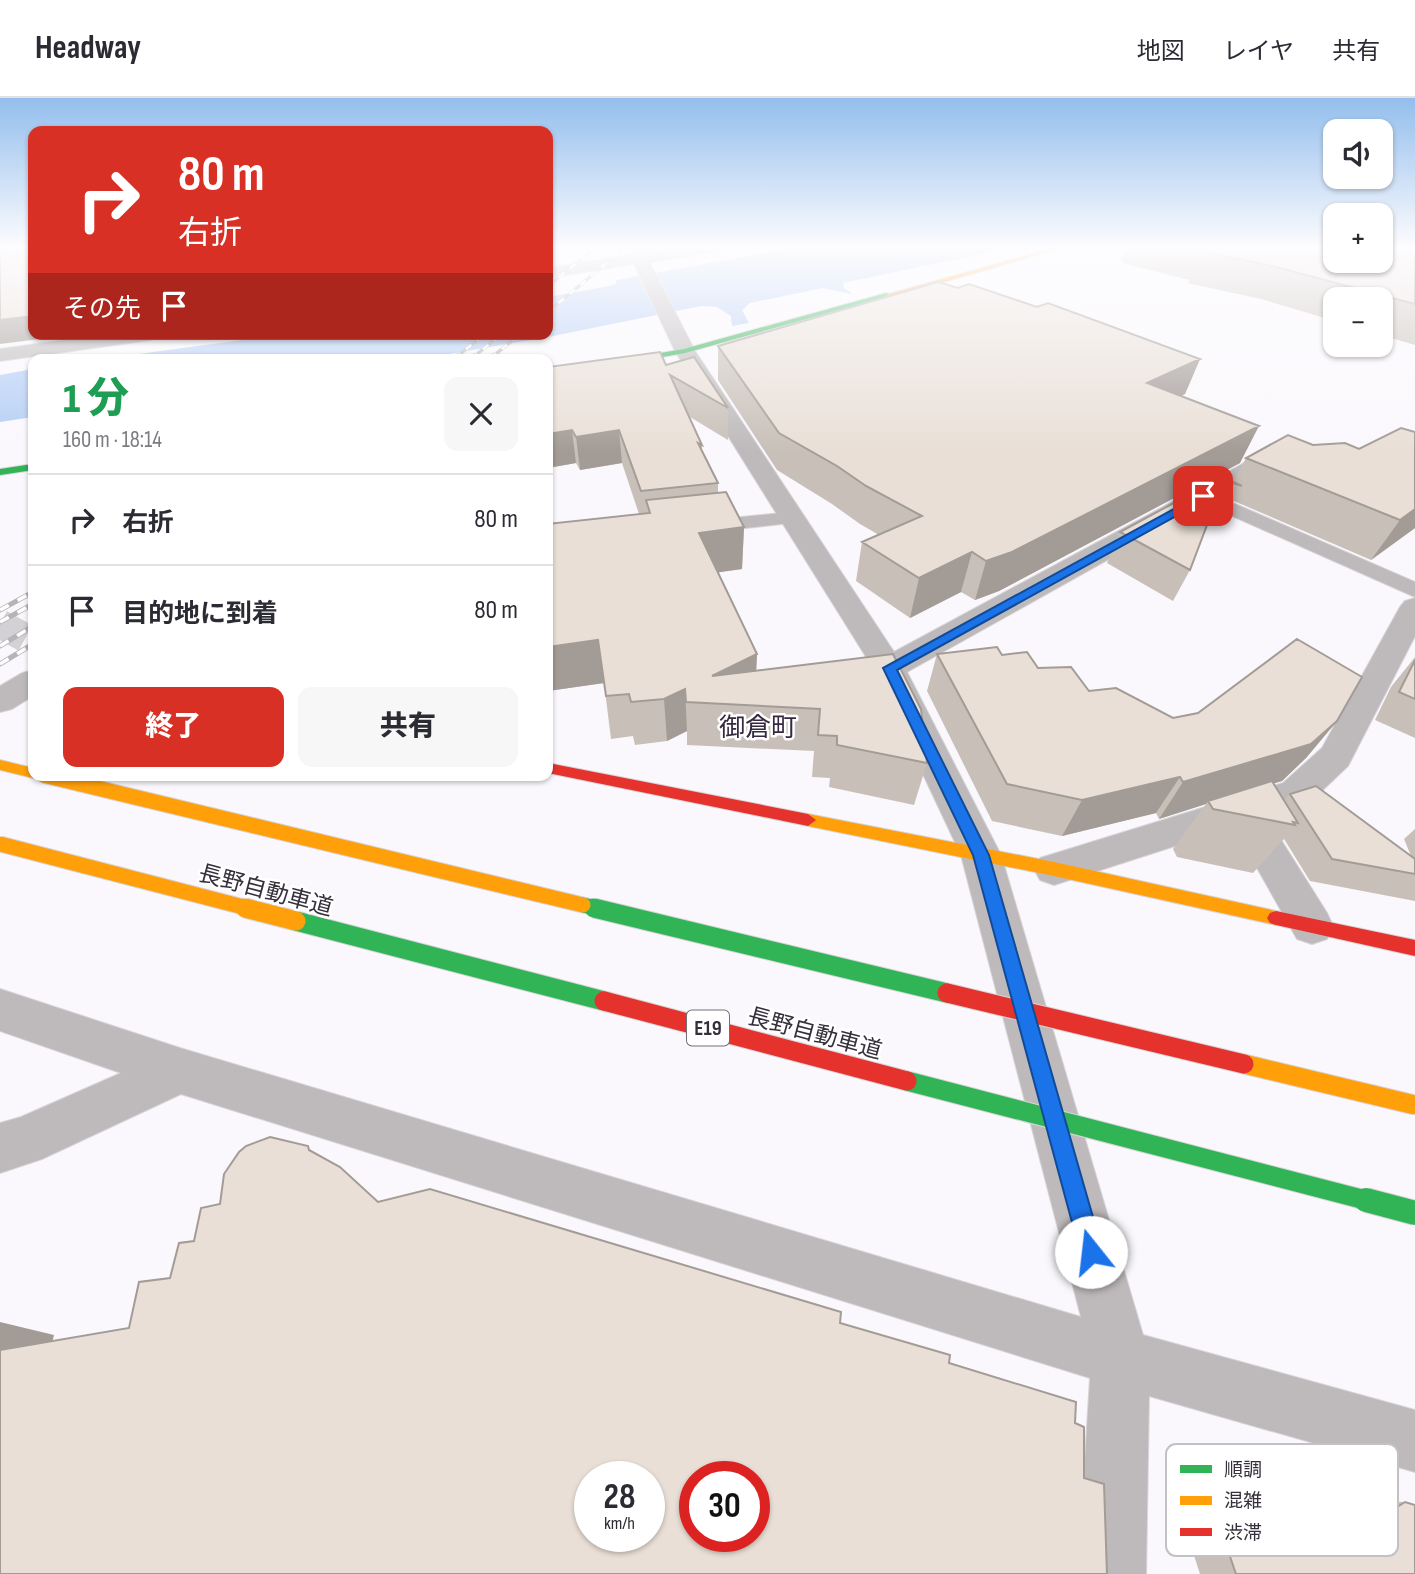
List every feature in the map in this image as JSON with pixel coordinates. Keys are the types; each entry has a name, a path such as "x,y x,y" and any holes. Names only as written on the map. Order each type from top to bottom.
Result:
{"main road":[{"path":"553,374 799,315"},
{"path":"0,472 28,468"},
{"path":"0,765 28,772"},
{"path":"553,769 1054,869 1415,948"},
{"path":"68,781 1415,1105"},
{"name":"長野自動車道","path":"0,844 1415,1213"}],"street":[{"path":"669,315 682,345 889,668 981,855 1121,1358 1112,1574"},
{"path":"0,355 107,340"},
{"path":"889,668 1259,465"},
{"path":"1054,869 1296,793 1335,757 1415,607"},
{"path":"0,701 28,684"},
{"path":"1243,810 1312,926"},
{"path":"0,1010 180,1071 1121,1358 1415,1441"},
{"path":"0,1148 180,1071"}],"lane":[{"path":"1203,496 1415,590"},
{"path":"684,530 792,518"}],"water":[{"path":"553,315 657,315 553,336"},
{"path":"745,315 749,323 732,326 731,316"},
{"path":"242,340 531,340 450,354 139,354"},
{"path":"28,370 28,418 0,422 0,375"}],"building":[{"path":"0,315 28,315 28,317 0,320"},
{"path":"825,315 1080,315 1200,359 1147,383 1259,426 1012,552 986,561 972,552 919,578 862,542 922,516 866,486 779,433 718,346"},
{"path":"660,352 666,365 694,357 728,408 670,375 718,483 641,491 619,430 576,437 572,430 553,433 553,366"},
{"path":"1401,428 1415,432 1415,509 1400,520 1246,458 1288,435 1313,445 1345,443 1359,449"},
{"path":"1222,477 1242,486 1224,480 1190,570 1120,532"},
{"path":"726,492 744,527 699,533 757,654 712,676 893,654 921,709 927,763 837,745 837,736 818,735 820,709 686,702 685,689 664,699 631,702 629,694 606,696 598,640 553,646 553,523 650,513 646,500"},
{"path":"1297,639 1362,677 1337,721 1311,744 1183,782 1180,777 1082,800 1007,784 937,654 997,647 1002,655 1027,652 1038,668 1071,667 1089,691 1116,688 1173,718 1198,713"},
{"path":"1415,660 1415,699 1399,692"},
{"path":"1272,781 1298,823 1293,822 1295,825 1213,809 1208,801"},
{"path":"1316,786 1415,859 1415,874 1332,859 1290,794"},
{"path":"270,1137 308,1146 309,1150 340,1167 378,1202 430,1189 841,1312 840,1323 950,1355 949,1363 1076,1402 1075,1423 1084,1427 1084,1478 1104,1484 1107,1574 0,1574 0,1350 129,1328 139,1282 170,1278 179,1243 194,1241 201,1208 220,1204 224,1174 246,1146"},
{"path":"1405,1502 1415,1505 1415,1574 1236,1574 1230,1556 1398,1556 1398,1507"}],"tunnel":[{"path":"0,624 28,639"}],"railway":[{"path":"460,354 478,340"},
{"path":"477,354 494,340"},
{"path":"496,354 513,340"},
{"path":"0,610 28,595"},
{"path":"0,622 28,607"},
{"path":"0,646 28,629"},
{"path":"0,664 28,647"}],"traffic: fast":[{"path":"553,374 685,351 817,315"},
{"path":"0,472 28,468"},
{"path":"583,905 947,993"},
{"path":"296,921 604,1001"},
{"path":"907,1081 1415,1213"}],"traffic: slow":[{"path":"0,765 28,772"},
{"path":"68,781 583,905"},
{"path":"808,820 1054,869 1276,918"},
{"path":"0,844 296,921"},
{"path":"1244,1064 1415,1105"}],"traffic: jam":[{"path":"553,769 808,820"},
{"path":"1276,918 1415,948"},
{"path":"947,993 1244,1064"},
{"path":"604,1001 907,1081"}],"district":[{"name":"御倉町","path":"758,727"}],"route":[{"path":"1091,1252 981,855 889,668 1203,496"}]}
